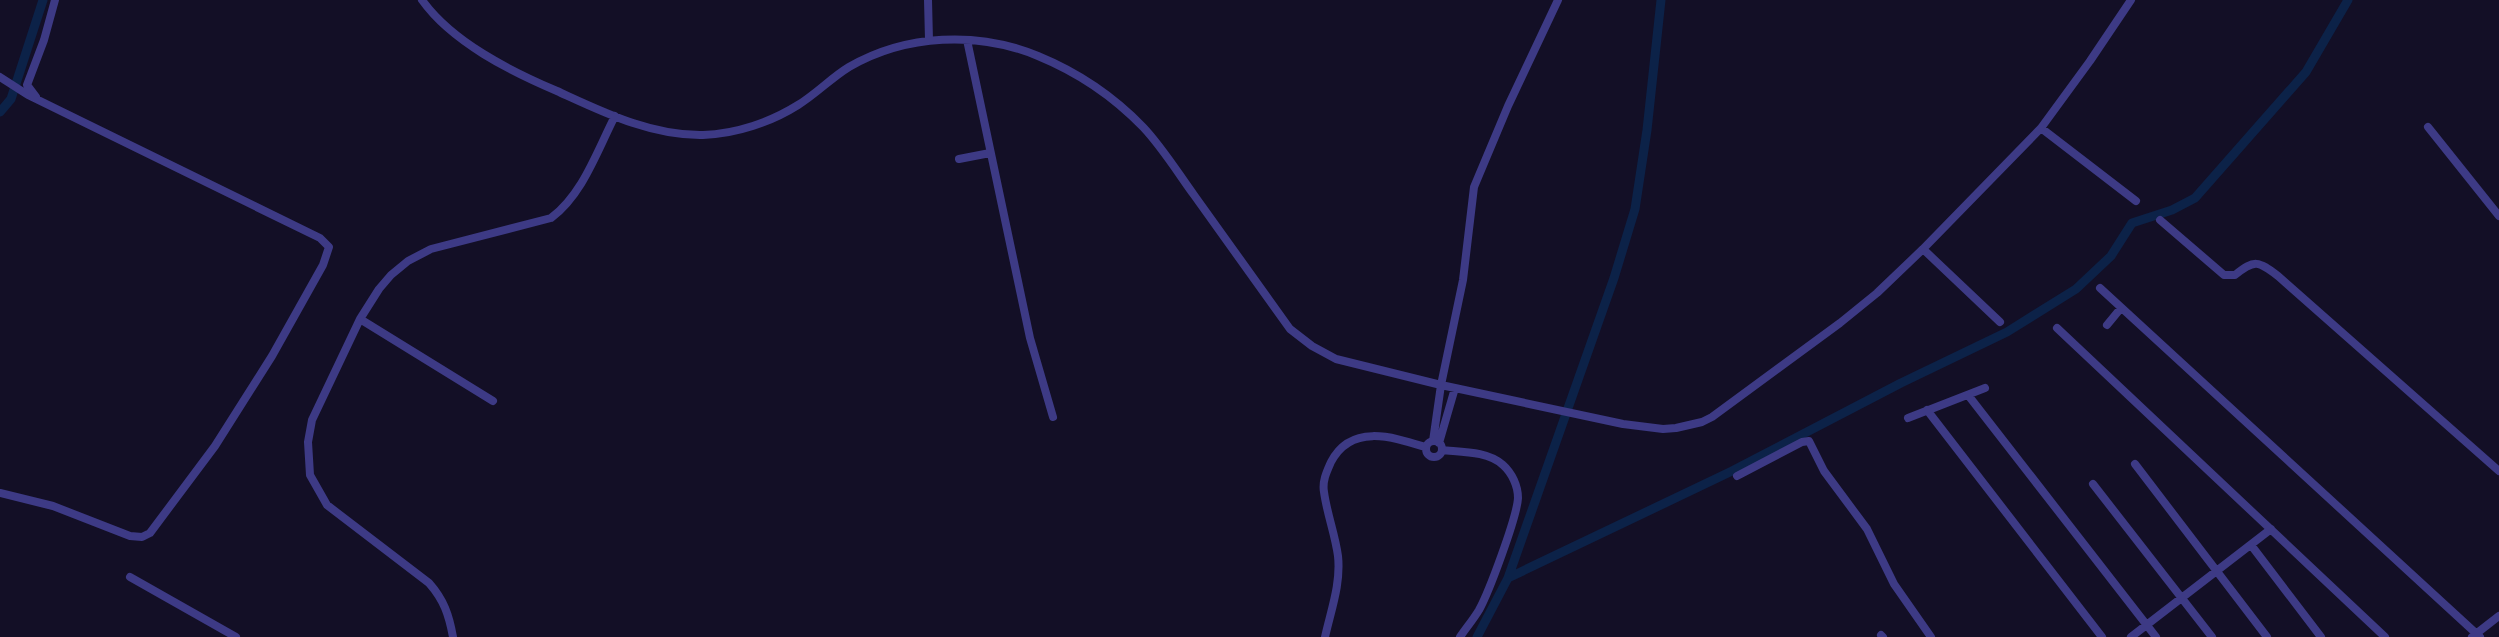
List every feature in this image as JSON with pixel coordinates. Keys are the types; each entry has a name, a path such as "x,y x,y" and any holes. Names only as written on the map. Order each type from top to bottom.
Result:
{"street":[{"path":"36,99 27,85 44,40 55,0"},
{"path":"422,0 466,42 514,72 615,116 644,127 676,134 704,135 735,131 765,122 799,105 847,68 870,56 896,47 929,40 967,40 1008,46 1040,57 1110,97 1144,128 1290,329 1312,346 1335,359 1441,385 1623,424 1663,429 1702,422 1840,323 1877,293 2041,128 2131,0"},
{"path":"928,0 929,40"},
{"path":"1425,447 1426,454 1432,457 1439,456 1436,416 1463,280 1474,187 1558,0"},
{"path":"967,40 1030,338 1053,417"},
{"path":"0,493 53,506 130,536 142,537 150,533 228,426 272,356 323,265 328,251 327,243 310,233 28,95 3,79"},
{"path":"453,637 448,612 441,596 429,583 327,505 310,475 308,442 312,420 360,319 379,289 408,261 431,249 551,218 565,207 582,182 615,116"},
{"path":"2428,127 2499,216"},
{"path":"2041,128 2136,201"},
{"path":"959,159 990,153"},
{"path":"2160,220 2224,274 2235,275 2250,263 2257,263 2278,276 2499,471"},
{"path":"1923,249 2000,322"},
{"path":"2100,288 2476,636 2499,616"},
{"path":"2107,325 2121,308"},
{"path":"360,319 493,400"},
{"path":"2057,328 2385,637"},
{"path":"1438,444 1455,388"},
{"path":"1908,418 1985,388"},
{"path":"1968,394 2156,637"},
{"path":"1927,410 2102,637"},
{"path":"1436,416 1447,417"},
{"path":"1325,637 1334,605 1338,556 1323,491 1325,474 1346,443 1365,436 1388,436 1425,447 1438,444 1495,460 1504,465 1517,488 1517,504 1513,521 1479,610 1460,637"},
{"path":"1737,476 1802,442 1809,441 1824,471 1867,529 1894,584 1931,637"},
{"path":"2135,464 2267,637"},
{"path":"2094,484 2212,637"},
{"path":"2131,637 2271,529"},
{"path":"2251,545 2321,637"},
{"path":"130,577 236,637"}],"waterway":[{"path":"0,112 11,99 43,0"},
{"path":"1477,637 1508,578 1614,278 1635,209 1647,130 1661,0"},
{"path":"1508,578 1732,471 1901,383 2007,332 2076,289 2111,256 2132,223 2172,210 2195,198 2306,72 2348,0"}]}
